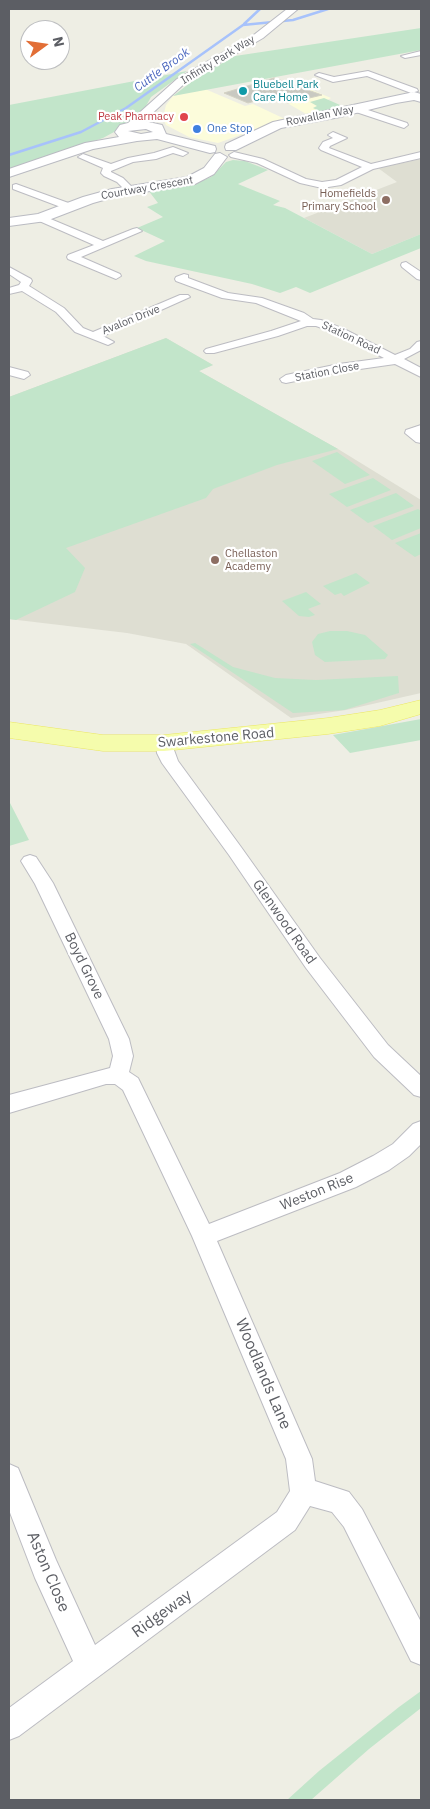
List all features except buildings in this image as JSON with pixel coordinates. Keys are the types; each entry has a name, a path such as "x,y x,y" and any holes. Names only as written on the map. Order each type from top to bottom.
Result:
{"main road":[{"name":"Swarkestone Road","path":"9,730 95,742 164,743 310,729 380,718 421,707"}],"street":[{"name":"Infinity Park Way","path":"134,132 160,98 180,81 240,47 293,9"},
{"path":"421,53 408,56 421,59"},
{"path":"319,75 332,82 364,71 418,94"},
{"name":"Rowallan Way","path":"134,132 155,130 215,153 222,146 233,151 277,124 356,109 418,94"},
{"path":"356,109 403,126"},
{"path":"146,114 148,122 155,130"},
{"path":"104,142 122,133 126,136 134,132"},
{"path":"9,173 65,153 134,132"},
{"path":"341,138 326,144 324,148 370,167"},
{"path":"83,157 109,167 174,150"},
{"path":"233,151 260,161 296,179 315,184 338,182 370,167 421,155"},
{"name":"Courtway Crescent","path":"9,222 41,218 88,200 130,190 182,183 198,178 210,171 215,153"},
{"path":"109,167 106,172 120,180 130,190"},
{"path":"307,193 315,184"},
{"path":"22,192 70,207"},
{"path":"41,218 103,244"},
{"path":"116,276 72,257 137,231"},
{"path":"413,268 421,277"},
{"path":"9,270 25,278 27,283 23,287 9,291"},
{"path":"184,277 180,279 226,296 258,300 300,315 310,322"},
{"name":"Avalon Drive","path":"23,287 60,310 75,326 92,336 108,342"},
{"name":"Avalon Drive","path":"92,336 171,303 183,303"},
{"name":"Station Road","path":"214,348 274,334 310,322 317,322 340,331 421,373"},
{"path":"396,359 414,351 421,344"},
{"name":"Station Close","path":"286,380 338,368 396,359"},
{"path":"9,371 24,375"},
{"path":"421,429 411,433 421,439"},
{"name":"Glenwood Road","path":"164,743 165,753 170,763 235,851 313,964 380,1051 421,1088"},
{"name":"Boyd Grove","path":"28,868 44,883 119,1039 123,1056 118,1076"},
{"path":"9,1104 96,1078 118,1076"},
{"name":"Woodlands Lane","path":"118,1076 131,1084 203,1236 299,1459 303,1491"},
{"name":"Weston Rise","path":"203,1236 348,1180 401,1150 420,1135"},
{"name":"Aston Close","path":"9,1477 45,1568 90,1667"},
{"path":"303,1491 340,1501 353,1518 421,1651"},
{"name":"Ridgeway","path":"9,1726 286,1522 296,1507 303,1491"}],"shaded area":[{"path":"421,28 421,50 173,96 199,76 235,56"},
{"path":"187,71 151,97 146,106 131,121 118,127 114,132 103,138 9,170 9,105"},
{"path":"307,88 331,98 327,100 347,108 308,115 287,103 272,98"},
{"path":"205,89 245,106 253,104 285,119 218,143 189,137 166,125 163,119 164,113 166,105 173,96"},
{"path":"324,98 347,108 321,112 313,108 317,106 310,102"},
{"name":"Homefields Primary School","path":"421,159 421,234 372,254 304,218 397,182 378,168"},
{"path":"233,160 245,161 268,170 238,184 280,201 273,205 285,208 372,254 421,234 421,248 310,293 296,287 280,293 252,284 146,261 134,256 165,241 137,228 163,217 147,207 158,203 148,190 194,184 211,177 226,162"},
{"name":"Chellaston Academy","path":"166,338 213,365 199,371 338,449 421,500 421,693 346,710 291,718 186,644 127,633 9,619 9,397"},
{"path":"166,338 213,365 199,371 338,449 277,465 213,489 206,498 66,548 85,568 75,592 16,620 9,619 9,397"},
{"path":"337,452 370,475 345,484 312,461"},
{"path":"373,478 391,490 347,507 329,494"},
{"path":"396,493 414,506 368,523 350,510"},
{"path":"418,509 421,511 421,528 392,540 373,526"},
{"path":"421,533 421,554 415,557 395,543"},
{"path":"356,573 370,583 344,596 341,593 335,595 323,586"},
{"path":"306,592 321,604 308,609 315,615 309,617 299,616 282,601"},
{"path":"330,631 347,631 365,635 388,655 385,659 325,662 315,655 312,642 318,634"},
{"path":"195,643 233,667 275,678 316,680 398,676 399,693 344,710 293,713 190,644"},
{"path":"421,719 421,740 350,753 333,735"},
{"path":"9,801 29,840 9,846"},
{"path":"421,1691 421,1708 369,1749 311,1800 287,1800 319,1771"}],"waterway":[{"path":"244,24 260,9"},
{"name":"Cuttle Brook","path":"9,155 81,132 126,108 243,25 293,20 328,9"}],"place":[{"name":"Bluebell Park Care Home","path":"243,91"},
{"name":"Peak Pharmacy","path":"184,117"},
{"name":"One Stop","path":"197,129"},
{"name":"Homefields Primary School","path":"386,200"},
{"name":"Chellaston Academy","path":"215,560"}]}
